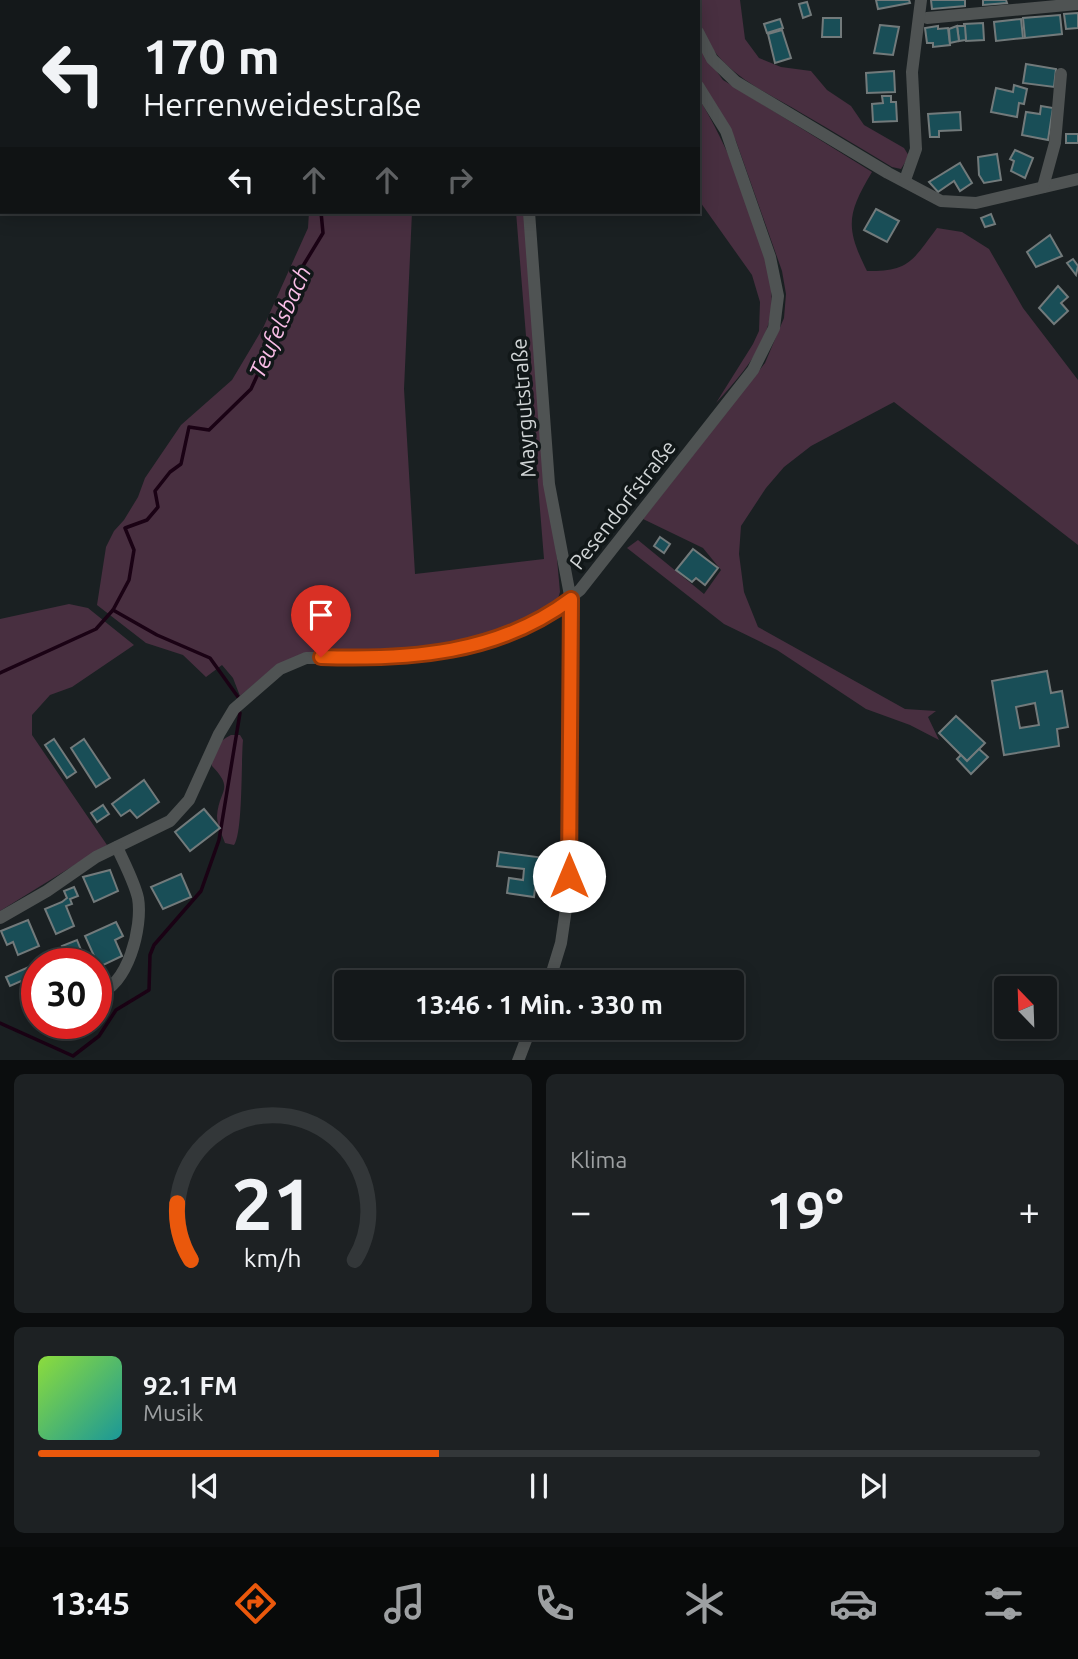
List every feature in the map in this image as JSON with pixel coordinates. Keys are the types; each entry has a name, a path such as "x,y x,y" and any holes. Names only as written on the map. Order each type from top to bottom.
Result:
{"street":[{"path":"905,180 916,149 912,72 921,0"},
{"path":"927,18 1078,4"},
{"path":"700,36 712,59 736,82 888,173 941,201 958,204 1078,179"},
{"path":"1042,187 1055,143 1061,74"},
{"name":"Pesendorfstraße","path":"552,970 561,943 567,902 571,599 600,566 753,370 774,328 778,296 771,257 726,131 700,89"},
{"name":"Mayrgutstraße","path":"529,214 549,484 571,599"},
{"path":"0,918 47,891 86,863 156,830 181,811 193,794 219,734 234,709 280,669 314,658 390,659 447,652 477,645 528,625 571,599"},
{"path":"112,988 124,975 137,922 137,896 117,848"},
{"path":"518,1060 526,1040"}],"shaded area":[{"path":"700,0 740,0 745,39 759,58 781,67 811,71 827,90 851,106 864,125 904,148 909,156 901,169 892,167 767,94 733,71 708,41 701,23"},
{"path":"700,49 723,80 872,172 858,199 852,221 855,243 867,271 892,269 909,262 937,228 962,232 989,249 1023,308 1078,380 1078,545 894,402 811,446 784,467 766,488 741,526 739,554 744,592 758,627 905,709 936,711 928,717 939,740 910,725 866,709 777,650 724,624 627,548 638,540 704,594 721,570 703,548 643,519 765,363 784,318 786,294 782,271 736,141 700,80"},
{"path":"700,100 723,143 749,205 768,268 772,295 770,318 761,342 749,364 716,403 759,331 760,302 752,275 700,202"},
{"path":"309,214 412,214 404,389 415,574 544,559 516,214 526,214 560,592 557,602 546,611 488,636 420,651 278,664 240,696 233,678 222,665 206,677 183,655 146,643 97,605 106,547 114,531 124,520 138,497 145,478 181,425 232,380 263,328 308,228"},
{"path":"69,604 88,608 134,645 72,687 50,695 32,715 32,735 107,845 0,911 0,619"},
{"path":"231,735 240,735 243,740 239,826 234,845 225,843 219,826 218,807 224,785 212,766 216,748"}],"building":[{"path":"876,0 909,0 910,3 878,9"},
{"path":"931,0 965,0 965,6 932,9"},
{"path":"983,0 1006,0 1007,3 983,5"},
{"path":"807,2 811,15 803,18 799,4"},
{"path":"1078,13 1078,28 1066,29 1064,14"},
{"path":"1060,15 1062,34 1025,38 1023,18"},
{"path":"823,18 841,18 841,37 822,37"},
{"path":"780,19 783,28 767,33 764,24"},
{"path":"1021,19 1023,38 996,41 994,22"},
{"path":"983,23 984,40 966,41 964,24"},
{"path":"880,25 899,27 893,55 874,53"},
{"path":"938,26 938,29 948,28 950,45 933,47 933,43 927,43 925,28"},
{"path":"957,26 965,26 966,40 959,41"},
{"path":"957,26 959,41 950,43 949,29"},
{"path":"782,30 791,58 775,63 768,34"},
{"path":"1026,64 1056,69 1054,87 1023,83"},
{"path":"894,71 895,92 867,93 866,73"},
{"path":"1014,85 1027,89 1024,104 1019,103 1017,117 991,112 996,88 1013,92"},
{"path":"882,96 891,96 891,102 896,102 897,121 873,122 872,104 883,103"},
{"path":"1041,106 1053,108 1048,140 1022,135 1026,112 1040,114"},
{"path":"960,112 961,130 939,131 939,137 930,137 928,114"},
{"path":"1066,134 1078,134 1078,143 1066,143"},
{"path":"1015,150 1033,158 1025,178 1011,171 1014,161 1010,159"},
{"path":"997,154 1001,180 984,183 979,175 978,157"},
{"path":"960,163 972,183 960,191 954,181 938,192 929,182"},
{"path":"876,209 899,221 887,242 864,230"},
{"path":"991,214 995,224 985,227 981,218"},
{"path":"1050,235 1062,256 1036,267 1027,252"},
{"path":"1073,259 1078,266 1076,275 1067,263"},
{"path":"1058,286 1068,297 1061,303 1068,311 1054,324 1039,308"},
{"path":"660,537 670,544 664,553 654,546"},
{"path":"693,549 718,568 705,585 696,578 692,582 676,570"},
{"path":"1047,671 1051,693 1062,691 1068,727 1057,729 1059,746 1004,755 992,681","holes":["1035,703 1039,725 1020,728 1016,707"]},
{"path":"956,716 985,743 967,761 939,733"},
{"path":"54,739 76,772 67,778 45,745"},
{"path":"84,739 110,778 96,787 71,748"},
{"path":"979,749 988,757 971,774 957,759 961,755 967,761"},
{"path":"144,780 159,802 137,818 130,810 121,816 112,804"},
{"path":"103,805 109,814 97,822 91,813"},
{"path":"204,809 220,828 190,851 175,832"},
{"path":"499,852 545,858 543,872 537,872 534,897 507,893 509,878 523,880 524,869 497,866"},
{"path":"110,870 118,891 94,902 83,877"},
{"path":"181,874 191,897 163,909 151,887"},
{"path":"74,887 78,896 70,899 72,904 66,906 74,926 56,934 45,909 62,902 67,898 64,891"},
{"path":"28,920 39,946 21,948 21,954 18,955 13,942 7,945 1,931"},
{"path":"116,922 123,936 115,940 122,956 112,961 112,948 90,948 85,936"},
{"path":"77,940 80,948 63,948 62,946"},
{"path":"21,970 21,981 10,986 6,977"}],"waterway":[{"name":"Teufelsbach","path":"0,673 96,629 113,610 129,580 134,550 125,528 147,520 158,507 155,491 170,472 181,464 189,427 209,430 251,389 276,334 295,279 323,233 321,214"},
{"name":"Teufelsbach","path":"113,610 157,635 210,658 238,697"},
{"name":"Teufelsbach","path":"0,1023 73,1056 99,1036 116,1010 149,990 150,955 154,945 201,891 219,840 240,713"}],"route":[{"path":"321,657 390,659 447,652 500,637 549,614 571,599 569,876"}]}
